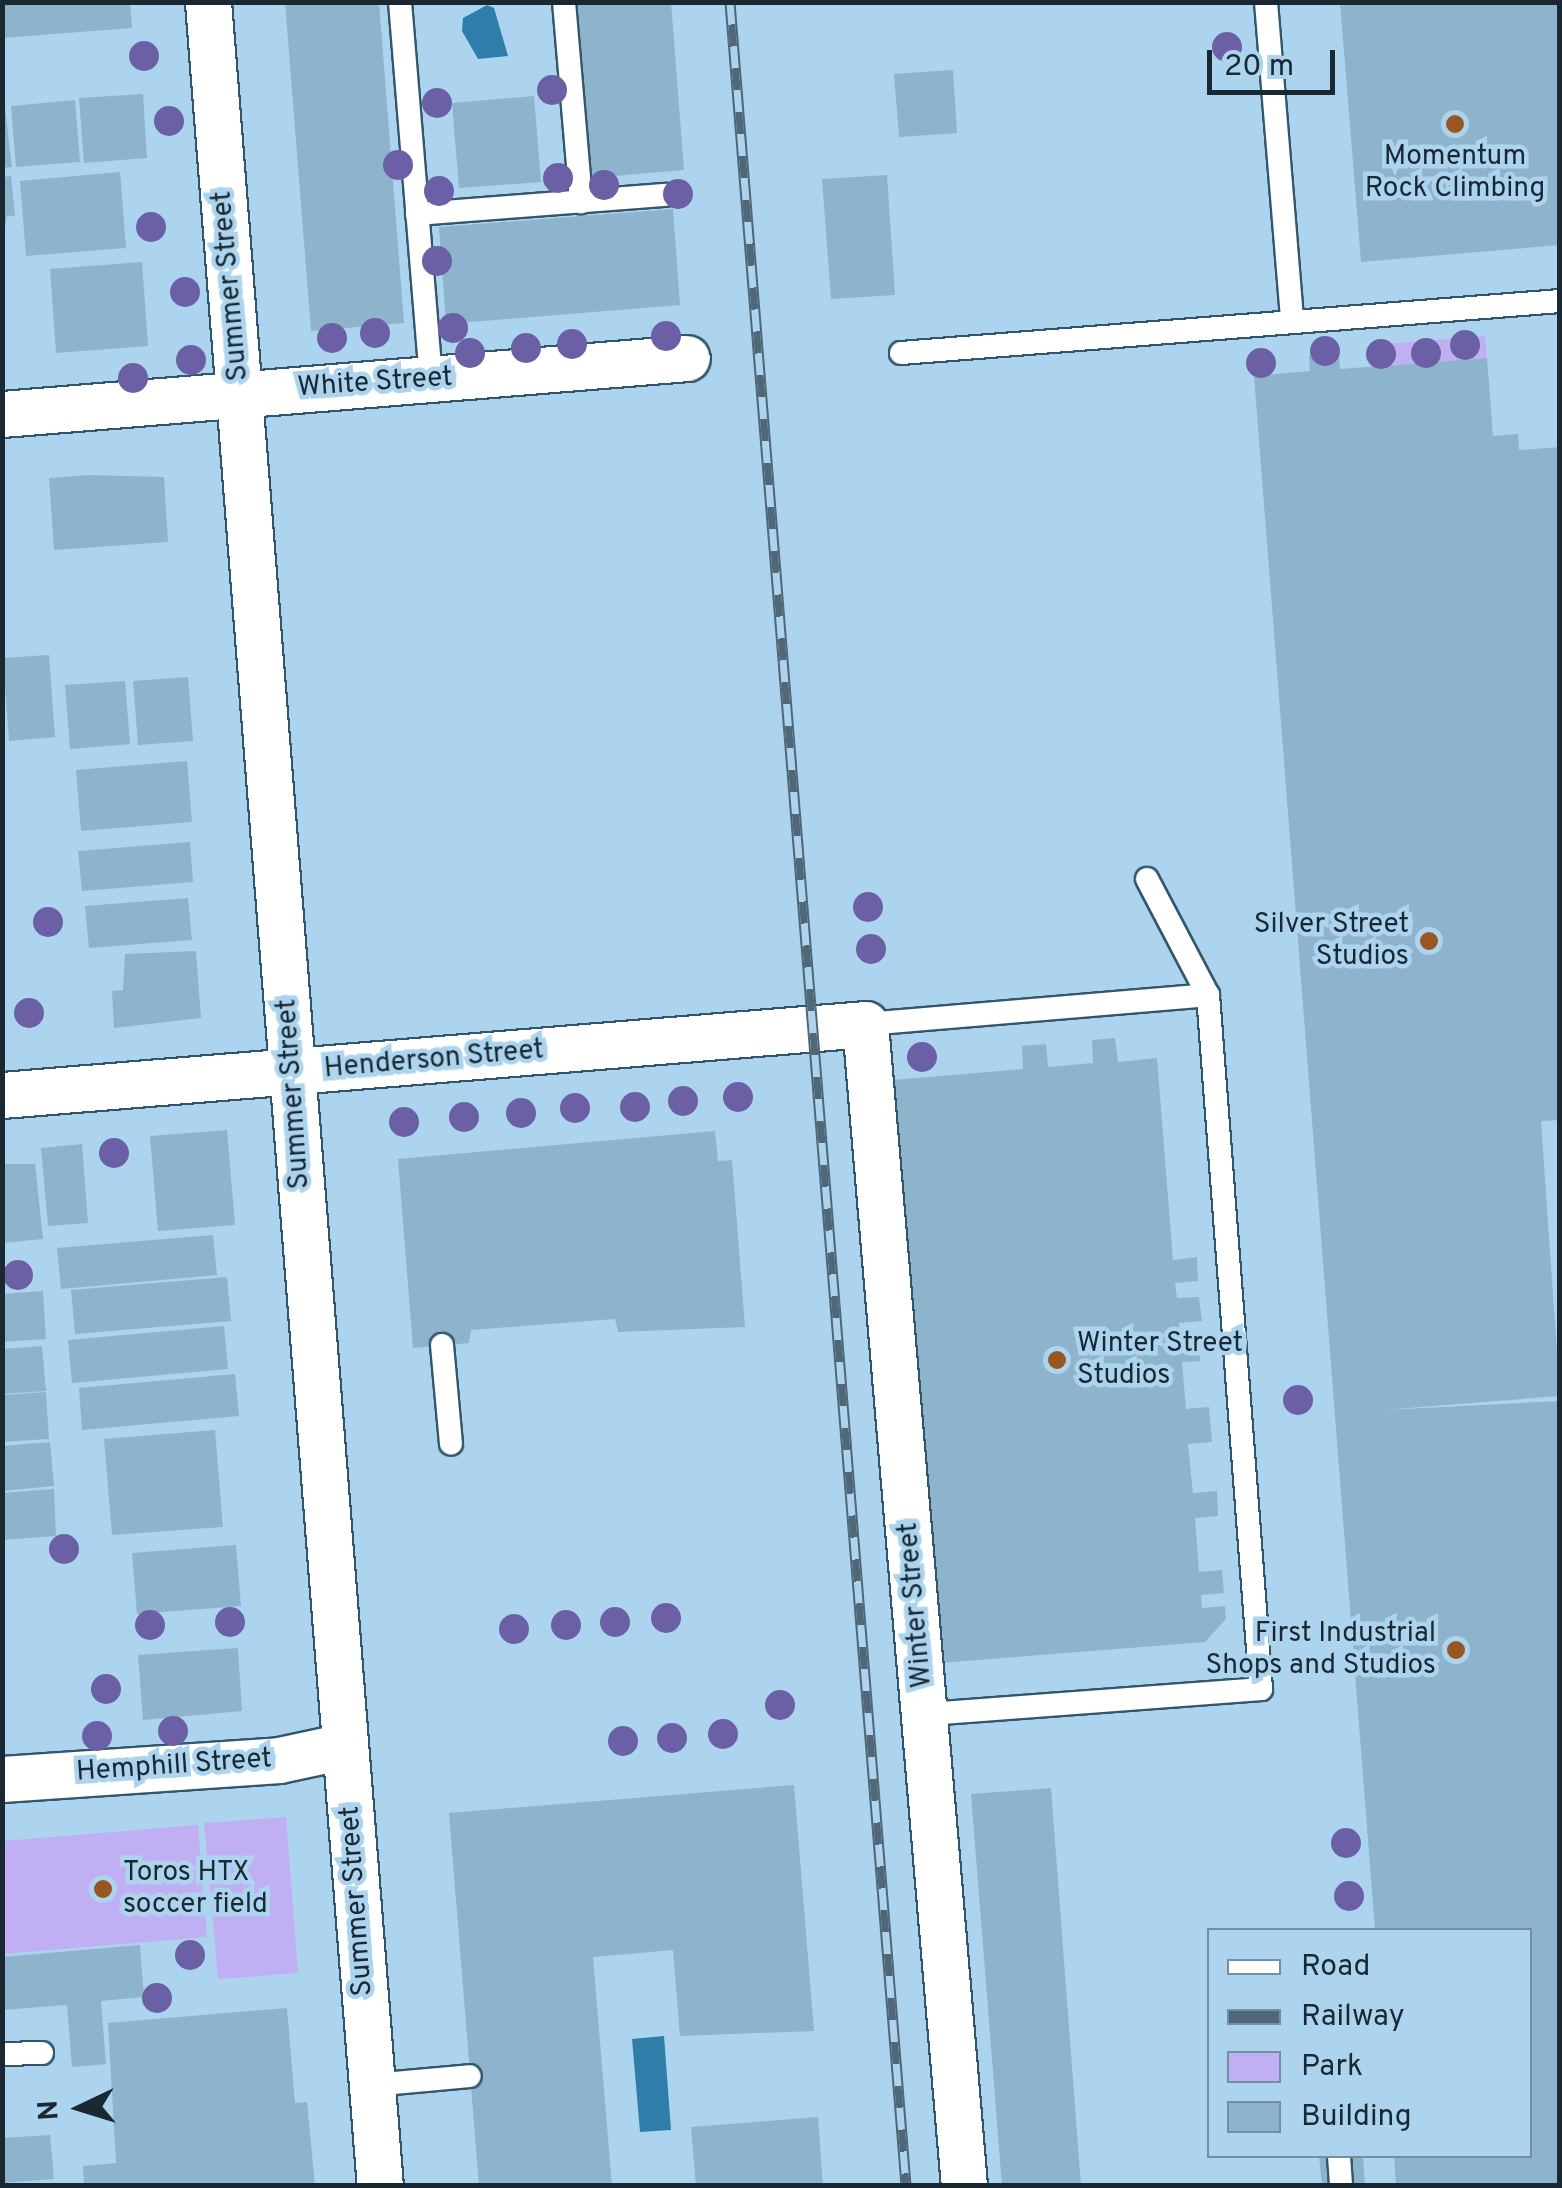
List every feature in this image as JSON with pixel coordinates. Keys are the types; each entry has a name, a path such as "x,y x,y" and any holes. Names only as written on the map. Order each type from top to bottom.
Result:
{"street":[{"name":"Summer Street","path":"208,2 380,2186"},
{"name":"White Street","path":"2,414 687,358"},
{"name":"Henderson Street","path":"2,1095 865,1024"},
{"name":"Winter Street","path":"865,1024 964,2186"},
{"name":"Hemphill Street","path":"2,1779 279,1760 345,1746"}],"lane":[{"path":"400,2 431,378"},
{"path":"564,2 581,202"},
{"path":"1266,2 1292,320"},
{"path":"417,214 665,195"},
{"path":"901,353 1560,301"},
{"path":"926,1714 1261,1688 1208,994 1148,879"},
{"path":"865,1024 1208,994"},
{"path":"442,1346 451,1444"},
{"path":"2,2054 42,2052"},
{"path":"372,2085 470,2076"},
{"path":"1339,2158 1341,2186"}],"green space":[{"path":"1485,336 1487,358 1371,366 1370,345"},
{"path":"286,1817 298,1973 218,1979 204,1823"},
{"name":"Toros HTX soccer field","path":"198,1825 207,1937 3,1954 3,1841"}],"water":[{"path":"487,5 494,8 508,56 478,59 462,31 463,18"},
{"path":"664,2036 671,2130 640,2132 632,2039"}],"building":[{"path":"2,2 130,2 132,28 2,38"},
{"path":"285,2 379,2 404,323 311,331"},
{"path":"577,2 671,2 684,170 591,178"},
{"name":"Momentum Rock Climbing","path":"1340,2 1560,2 1560,245 1361,262"},
{"path":"953,70 957,133 899,137 894,74"},
{"path":"2,83 12,167 2,168"},
{"path":"143,94 147,158 84,163 79,98"},
{"path":"534,96 541,182 459,188 452,103"},
{"path":"75,100 80,162 16,167 11,106"},
{"path":"120,172 126,248 26,256 20,181"},
{"path":"887,175 895,295 831,299 822,179"},
{"path":"11,176 15,216 7,216 2,246 2,177"},
{"path":"673,209 680,305 446,324 439,227"},
{"path":"142,262 148,346 56,353 50,269"},
{"name":"Silver Street Studios","path":"1339,354 1340,369 1487,358 1493,436 1518,434 1519,450 1560,447 1560,1120 1541,1121 1560,1396 1384,1410 1560,1401 1560,2186 1396,2186 1394,2158 1532,2158 1532,1928 1375,1928 1254,376 1310,371 1309,356"},
{"path":"164,477 168,542 54,550 49,478"},
{"path":"49,655 55,737 9,741 3,658"},
{"path":"188,677 193,741 138,745 133,681"},
{"path":"125,681 130,744 70,749 65,685"},
{"path":"187,761 192,822 81,831 76,770"},
{"path":"190,842 193,882 82,891 78,851"},
{"path":"188,898 192,940 89,948 85,906"},
{"path":"196,951 201,1018 114,1028 112,991 123,990 125,954"},
{"name":"Winter Street Studios","path":"1115,1038 1118,1062 1157,1058 1173,1260 1197,1257 1198,1281 1175,1283 1177,1298 1199,1297 1202,1321 1179,1323 1180,1339 1199,1337 1200,1361 1182,1362 1186,1409 1209,1407 1212,1442 1188,1444 1193,1493 1217,1491 1218,1516 1195,1518 1199,1572 1222,1570 1224,1593 1201,1595 1202,1608 1225,1606 1226,1619 1205,1642 940,1663 893,1080 1023,1069 1022,1046 1046,1044 1048,1067 1093,1063 1092,1040"},
{"path":"227,1130 235,1225 158,1231 150,1136"},
{"path":"715,1131 718,1161 732,1160 745,1327 618,1332 615,1319 471,1330 469,1343 413,1348 398,1159"},
{"path":"82,1144 88,1223 48,1226 41,1148"},
{"path":"2,1164 35,1164 43,1239 2,1243"},
{"path":"213,1235 217,1275 61,1289 57,1248"},
{"path":"227,1277 231,1321 75,1334 71,1290"},
{"path":"43,1291 46,1339 2,1342 2,1294"},
{"path":"224,1326 228,1369 72,1383 68,1340"},
{"path":"42,1346 46,1391 2,1394 2,1349"},
{"path":"235,1374 239,1416 82,1430 79,1388"},
{"path":"46,1392 49,1439 2,1442 2,1395"},
{"path":"215,1430 223,1527 112,1535 104,1439"},
{"path":"50,1442 54,1486 2,1491 2,1446"},
{"path":"54,1489 56,1536 2,1540 2,1493"},
{"path":"236,1545 241,1606 137,1614 132,1553"},
{"path":"238,1648 242,1711 143,1720 138,1655"},
{"path":"794,1785 814,2031 680,2036 673,1950 593,1957 612,2186 479,2186 449,1813"},
{"path":"1051,1788 1081,2186 1002,2186 971,1794"},
{"path":"140,1945 144,1997 101,2001 106,2064 72,2067 67,2005 2,2010 2,1957"},
{"path":"287,2008 295,2103 307,2102 315,2186 84,2186 83,2166 116,2163 108,2023"},
{"path":"818,2117 823,2186 696,2186 691,2127"},
{"path":"50,2135 54,2179 2,2183 2,2138"},
{"path":"1319,2158 1363,2158 1365,2186 1322,2186"}],"railway":[{"path":"730,2 906,2186"}],"place":[{"name":"Momentum Rock Climbing","path":"1455,124"},
{"name":"Silver Street Studios","path":"1429,941"},
{"name":"Winter Street Studios","path":"1057,1360"},
{"name":"First Industrial Shops and Studios","path":"1456,1650"},
{"name":"Toros HTX soccer field","path":"103,1889"}]}
